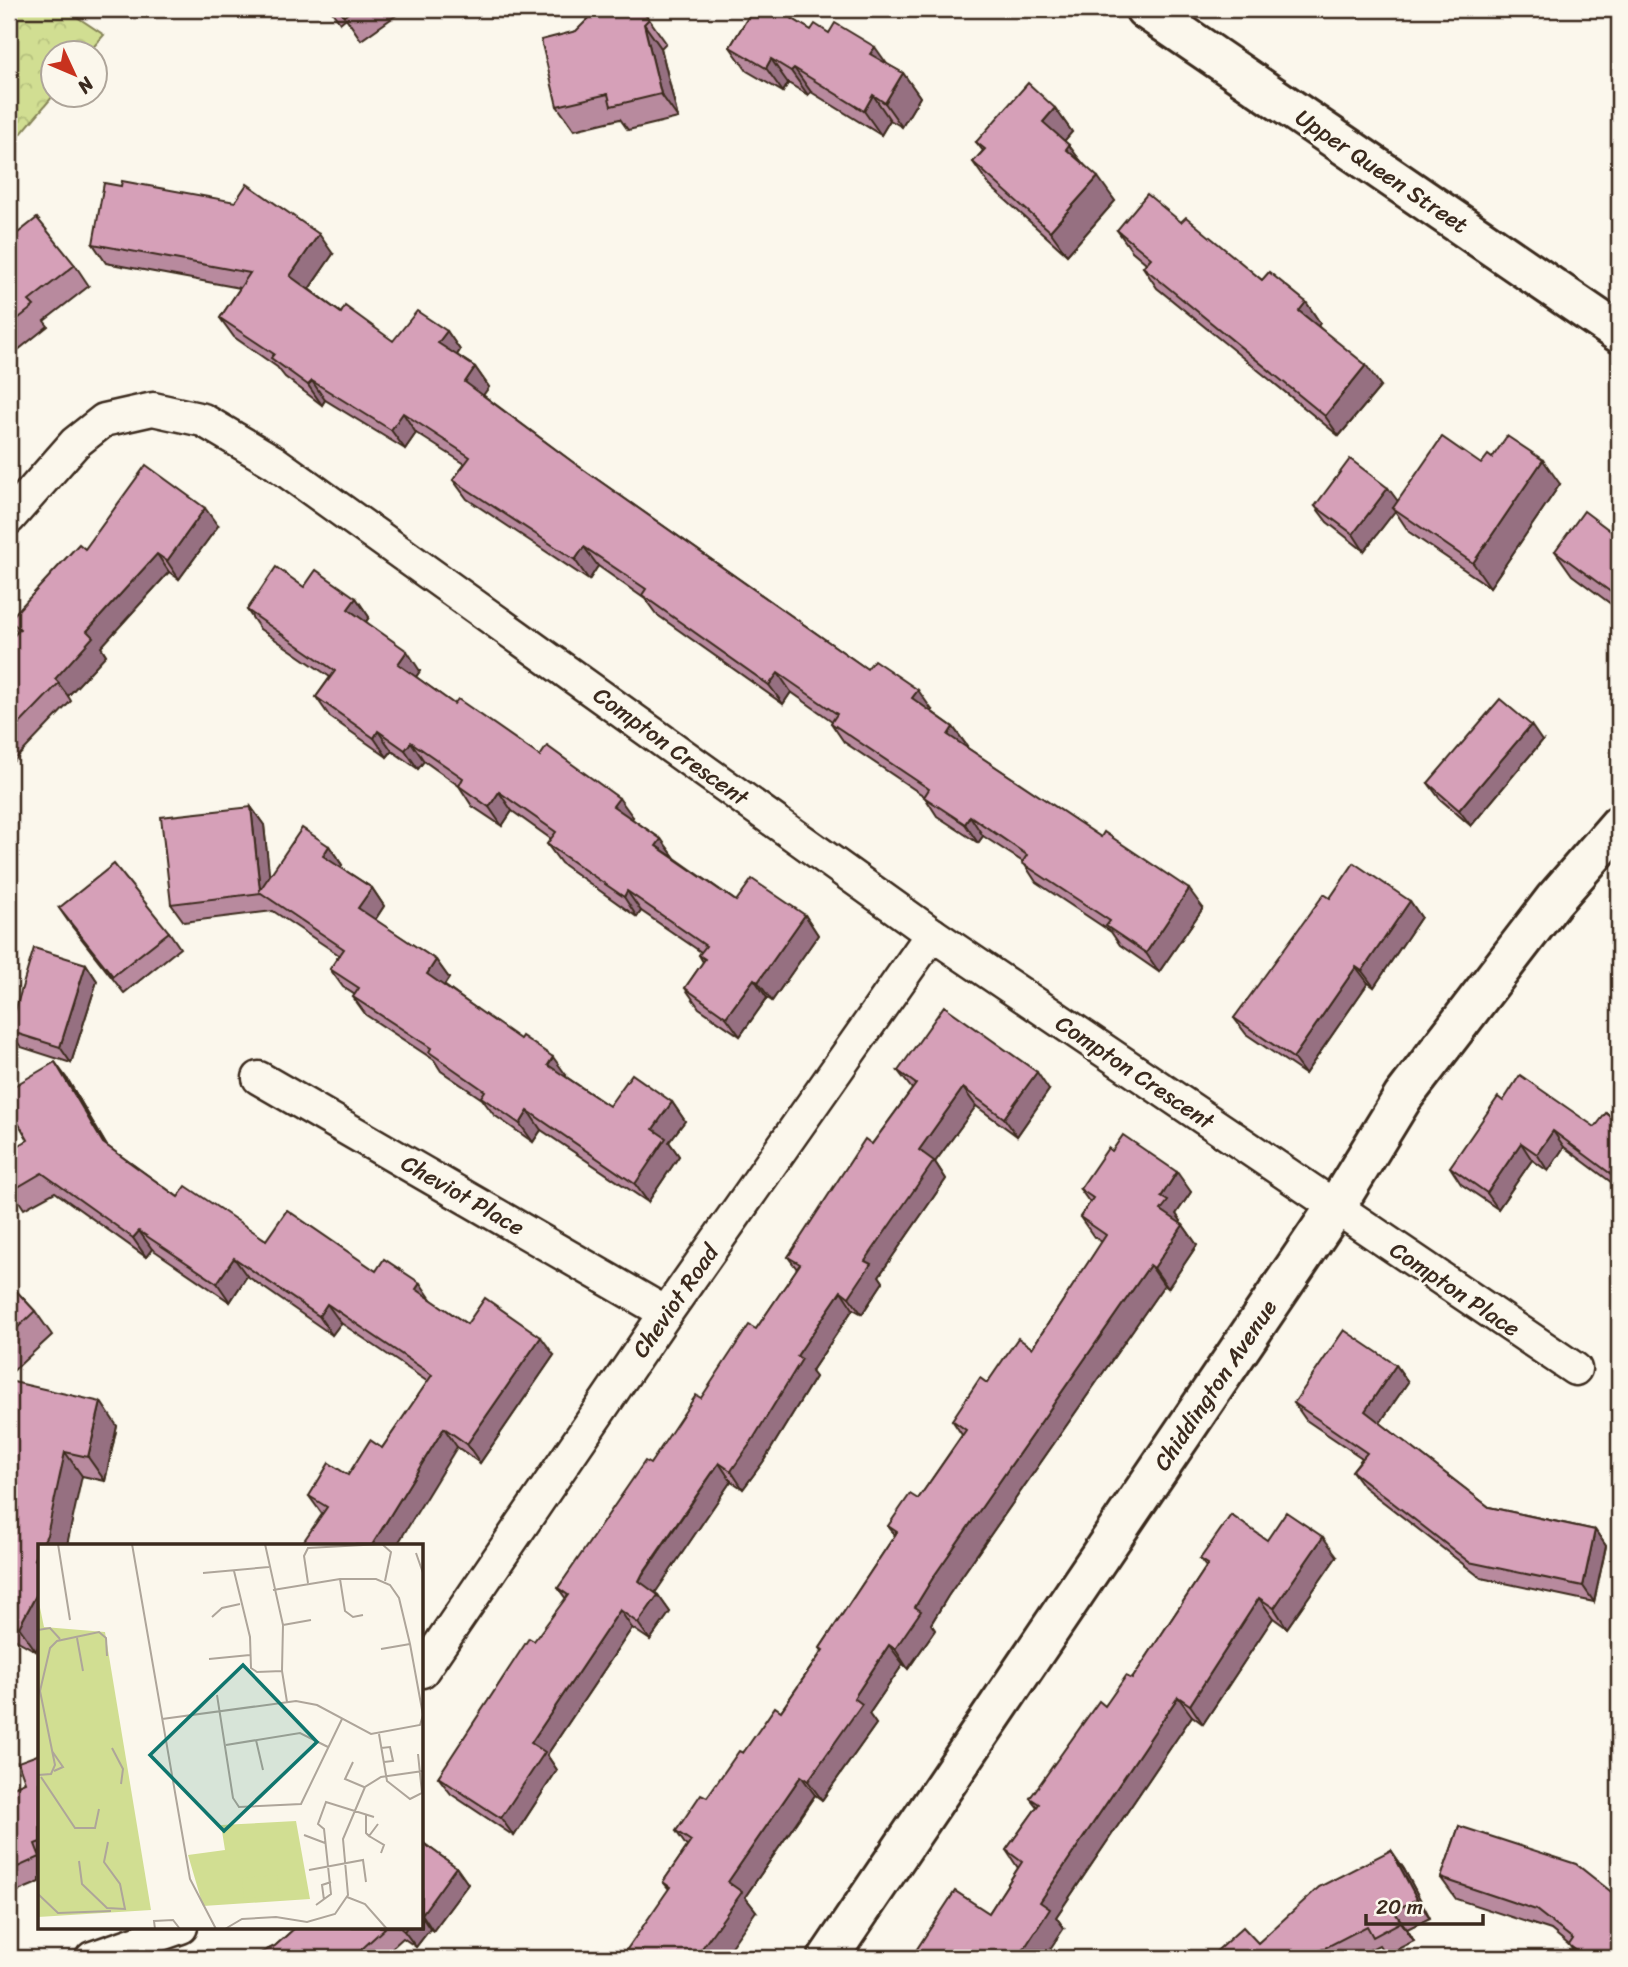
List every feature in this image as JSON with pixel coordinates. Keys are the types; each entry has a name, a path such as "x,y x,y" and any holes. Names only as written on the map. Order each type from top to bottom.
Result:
{"street":[{"name":"Upper Queen Street","path":"1145,9 1619,333"},
{"name":"Compton Crescent","path":"9,518 75,443 104,420 153,409 203,420 285,470 932,934 1335,1208"},
{"name":"Chiddington Avenue","path":"828,1958 1335,1208 1403,1097 1554,900 1619,825"},
{"name":"Cheviot Road","path":"424,1668 666,1313 932,934"},
{"name":"Cheviot Place","path":"259,1078 666,1313"},
{"name":"Compton Place","path":"1335,1208 1575,1369"},
{"path":"92,1958 178,1928"}],"green space":[{"path":"9,9 65,9 104,35 101,38 38,38 38,108 43,108 9,148"}],"building":[{"path":"339,9 354,9 344,16"},
{"path":"598,9 640,9 649,19 644,24 661,94 611,106 608,94 557,106 541,40 576,31"},
{"path":"753,9 776,9 811,30 815,24 829,33 835,23 875,47 870,54 903,73 885,103 873,95 864,111 794,68 791,71 771,59 766,68 730,47"},
{"path":"1028,83 1055,108 1043,122 1069,145 1066,149 1098,177 1050,231 973,162 985,149 976,142"},
{"path":"122,181 235,202 247,184 319,234 290,276 341,313 345,306 393,341 417,311 447,331 438,343 475,367 465,382 574,463 867,669 874,660 918,690 912,698 953,727 948,735 1101,837 1104,832 1189,889 1146,953 1106,926 1110,921 1022,863 1027,855 970,816 965,824 924,797 929,789 831,723 837,714 778,673 769,685 642,595 646,589 584,547 575,560 453,480 470,457 403,413 391,430 312,381 308,385 271,358 274,354 220,318 250,273 93,244 104,183 121,186"},
{"path":"1147,194 1181,222 1186,217 1262,280 1269,272 1306,302 1299,311 1366,365 1325,416 1143,267 1151,258 1117,230"},
{"path":"37,218 75,265 29,301 34,306 9,326 9,240"},
{"path":"1507,436 1543,460 1473,563 1393,508 1442,437 1481,464 1488,455 1492,458"},
{"path":"1350,459 1388,488 1353,534 1315,506"},
{"path":"146,465 205,508 167,561 157,554 87,631 93,637 55,679 59,683 9,735 9,641 20,629 9,620 79,544 85,549"},
{"path":"1584,511 1612,532 1619,523 1619,598 1555,551"},
{"path":"276,567 304,587 316,570 356,598 348,609 407,651 398,664 454,704 458,699 540,756 547,746 619,798 613,806 661,839 656,846 736,901 752,879 805,915 758,982 754,979 726,1017 685,988 705,959 699,955 706,946 627,891 624,897 547,844 556,832 499,792 489,807 459,786 463,778 411,742 405,750 378,731 374,738 316,697 335,671 247,610"},
{"path":"1500,699 1531,725 1459,810 1428,783"},
{"path":"251,807 260,890 302,828 329,846 323,856 372,888 358,908 436,960 427,974 520,1039 522,1036 553,1057 548,1065 609,1106 632,1074 672,1102 653,1129 666,1138 635,1184 528,1111 520,1124 481,1097 485,1091 429,1052 431,1048 353,997 359,988 330,969 344,949 261,893 171,904 161,817"},
{"path":"1354,863 1410,901 1362,971 1356,967 1293,1058 1234,1018 1324,894 1330,898"},
{"path":"114,864 169,932 113,976 59,908"},
{"path":"34,948 86,964 60,1047 9,1031"},
{"path":"944,1006 1037,1072 1004,1118 963,1088 919,1150 934,1161 865,1261 871,1264 849,1297 841,1291 797,1356 802,1359 731,1471 719,1463 643,1573 639,1581 658,1595 638,1623 620,1610 531,1743 545,1752 501,1818 438,1777 529,1638 534,1641 568,1595 558,1588 645,1461 650,1464 696,1395 701,1398 749,1325 756,1329 800,1264 788,1257 865,1139 872,1144 916,1084 898,1071"},
{"path":"55,1062 103,1143 178,1197 186,1186 266,1240 287,1210 376,1271 384,1259 420,1283 416,1289 467,1324 485,1298 541,1337 467,1444 444,1428 373,1544 302,1544 327,1507 309,1496 329,1463 348,1475 370,1440 382,1448 432,1375 327,1304 319,1316 234,1258 217,1283 139,1231 133,1238 42,1173 11,1191 9,1151 28,1140 9,1107 9,1089"},
{"path":"1520,1075 1595,1127 1606,1113 1619,1123 1619,1180 1553,1131 1537,1154 1521,1143 1487,1193 1450,1167 1498,1097 1503,1101"},
{"path":"1123,1135 1177,1172 1161,1197 1168,1201 1161,1210 1183,1225 1154,1268 1150,1265 934,1576 915,1607 921,1611 895,1649 889,1645 854,1698 862,1704 808,1781 801,1776 728,1882 742,1892 695,1958 621,1958 670,1887 663,1882 691,1841 676,1831 701,1794 707,1797 739,1751 743,1753 775,1707 781,1711 823,1650 820,1648 897,1532 888,1526 910,1494 918,1499 966,1430 952,1420 980,1378 987,1383 1018,1338 1032,1348 1106,1235 1080,1217 1093,1198 1080,1189 1108,1148 1112,1151"},
{"path":"9,1283 35,1311 9,1336"},
{"path":"1344,1330 1396,1365 1365,1411 1489,1507 1595,1530 1583,1586 1469,1562 1352,1471 1367,1453 1294,1403"},
{"path":"9,1381 101,1402 88,1457 65,1452 47,1535 42,1544 38,1544 34,1559 38,1561 38,1592 19,1627 9,1621"},
{"path":"1286,1512 1323,1537 1274,1608 1259,1598 1190,1705 1178,1697 1040,1902 1050,1909 1018,1958 911,1958 955,1891 989,1913 1022,1862 1006,1850 1039,1804 1030,1798 1099,1701 1105,1706 1126,1676 1132,1679 1208,1564 1200,1559 1231,1515 1267,1540"},
{"path":"38,1755 38,1843 35,1844 38,1858 9,1871 9,1789 25,1782 18,1762"},
{"path":"1459,1826 1576,1864 1619,1898 1619,1958 1586,1958 1569,1945 1573,1939 1536,1910 1441,1878"},
{"path":"424,1843 456,1867 424,1911"},
{"path":"1391,1850 1417,1899 1394,1911 1401,1922 1373,1937 1367,1926 1308,1958 1209,1958 1243,1927 1258,1943 1319,1887"},
{"path":"295,1928 385,1928 352,1958 251,1958 275,1946"}]}
